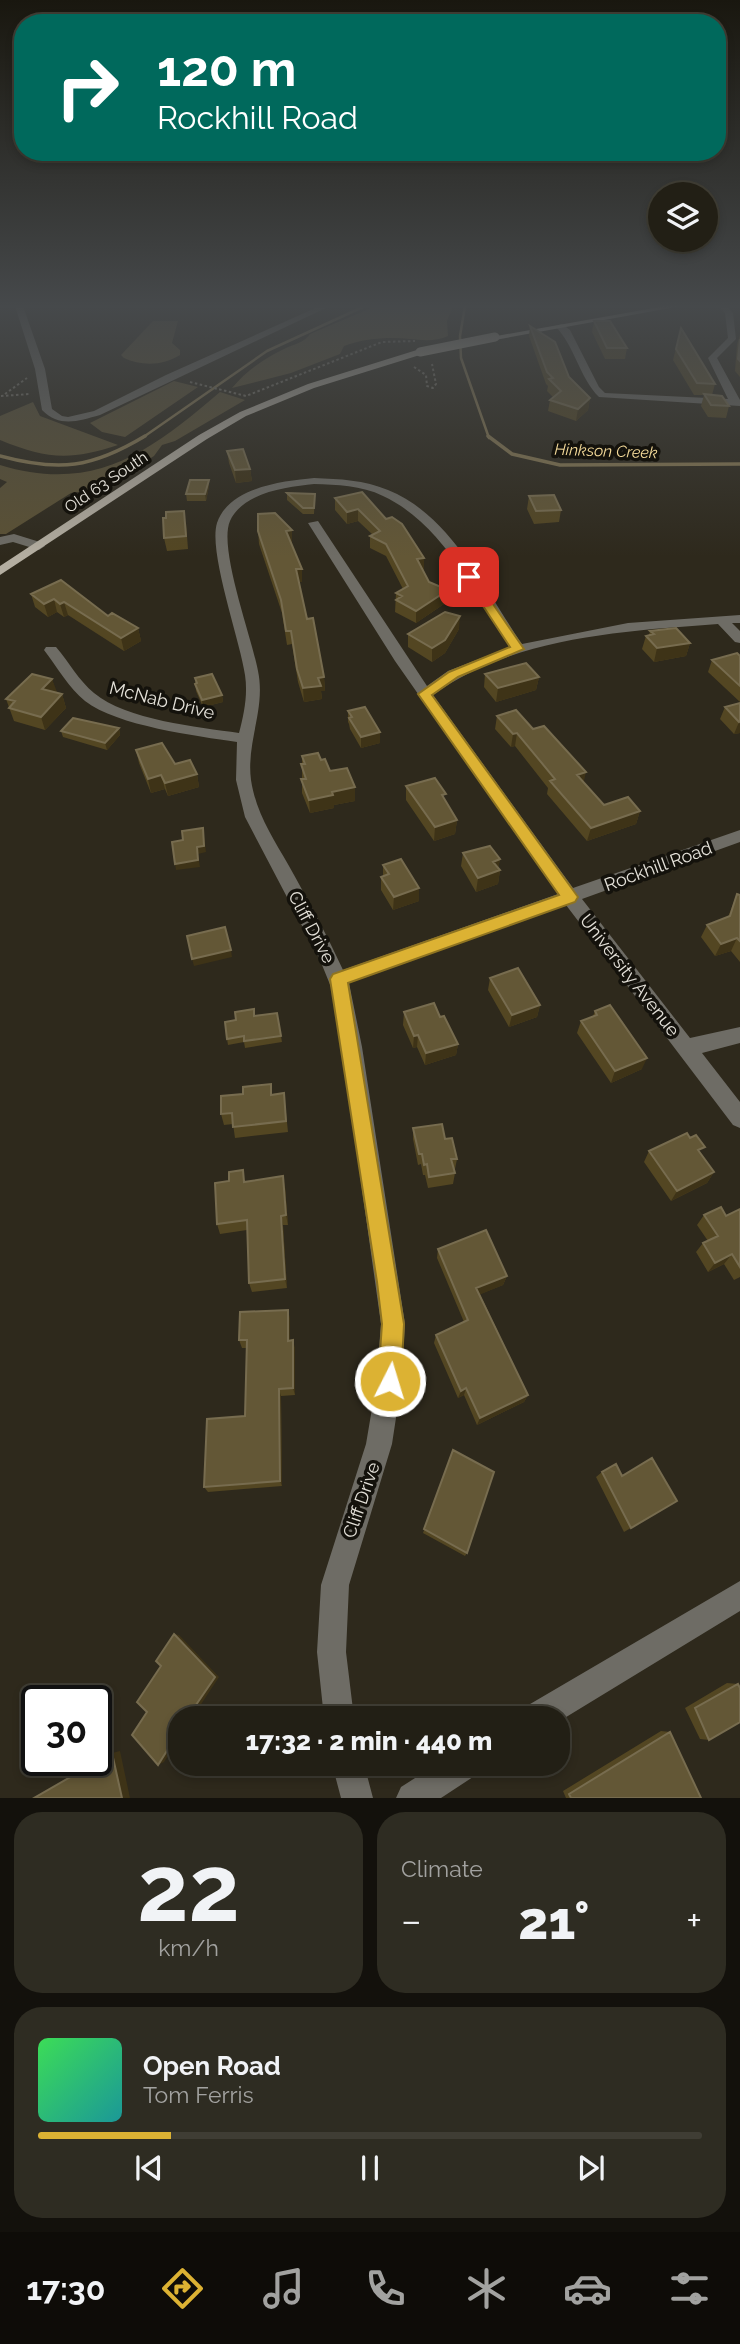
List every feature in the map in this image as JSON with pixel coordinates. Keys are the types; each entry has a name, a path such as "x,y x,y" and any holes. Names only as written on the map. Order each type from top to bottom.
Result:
{"main road":[{"name":"Old 63 South","path":"0,571 203,437 243,414 302,390"}],"street":[{"path":"44,390 47,410 51,415 68,420 97,413 143,390"},
{"path":"598,390 602,395 737,402"},
{"name":"Cliff Drive","path":"338,1706 331,1672 335,1584 381,1440 392,1361 393,1324 339,979 254,817 243,774 242,758 253,715 253,676 221,533 227,516 245,500 266,490 307,482 342,481 376,487 397,497 425,519 444,540 518,649"},
{"name":"University Avenue","path":"314,523 425,694 570,897 740,1118"},
{"path":"0,541 15,538 39,546"},
{"path":"425,694 453,674 518,649 628,627 740,619"},
{"path":"722,621 740,639"},
{"name":"McNab Drive","path":"51,650 88,697 98,704 167,723 247,739"},
{"name":"Rockhill Road","path":"339,979 740,836"},
{"path":"686,1048 740,1035"},
{"path":"557,1706 740,1595"},
{"path":"351,1776 357,1798"},
{"path":"411,1798 446,1776"}],"path":[{"path":"222,390 241,395"}],"shaded area":[{"path":"156,390 194,390 125,437 102,432 90,423"},
{"path":"220,392 245,400 175,441 162,445 154,456 104,488 71,493 6,534 0,534 0,488 7,482 0,479 0,465 34,473 65,474 120,462 170,432"},
{"path":"33,402 40,416 118,445 86,454 58,456 31,451 0,440 0,416"}],"building":[{"path":"582,390 590,398 578,409 550,400 561,391"},
{"path":"704,394 722,396 729,406 711,405"},
{"path":"243,449 250,469 235,470 227,451"},
{"path":"190,480 209,480 205,494 186,494"},
{"path":"362,492 386,519 392,517 402,524 424,558 417,559 429,582 448,590 416,611 396,600 402,596 396,593 408,586 386,544 370,536 380,531 358,509 347,512 335,498"},
{"path":"287,493 315,494 314,508 303,508"},
{"path":"554,495 561,510 536,511 529,496"},
{"path":"184,511 186,536 164,538 163,518 166,518 166,512"},
{"path":"275,513 292,530 286,531 302,569 296,569 307,619 313,618 324,677 318,678 321,686 303,688 291,631 286,631 281,600 258,531 258,514"},
{"path":"61,580 108,616 112,613 138,628 121,638 64,602 60,604 54,599 44,604 31,594"},
{"path":"445,612 460,616 445,640 432,648 408,634"},
{"path":"676,628 690,643 657,648 646,636 654,634 650,631"},
{"path":"737,653 740,656 740,686 712,660"},
{"path":"526,663 539,677 498,688 485,674"},
{"path":"32,674 52,679 42,689 62,694 41,717 9,708 15,701 6,699"},
{"path":"212,674 222,695 202,700 195,678"},
{"path":"740,703 740,721 739,722 725,707"},
{"path":"365,707 380,732 361,737 349,718 352,717 348,711"},
{"path":"516,710 533,729 544,726 586,772 577,775 604,805 628,797 640,811 591,828 550,781 555,779 517,733 513,734 497,716"},
{"path":"73,718 119,728 105,743 61,731"},
{"path":"162,743 175,764 190,760 197,774 165,783 161,775 148,779 136,750"},
{"path":"318,753 321,760 325,759 330,771 347,768 355,787 309,800 301,779 306,779 301,764 305,764 302,756"},
{"path":"435,778 446,794 442,795 457,820 435,827 406,786"},
{"path":"203,828 204,846 197,847 198,860 175,864 172,842 183,840 182,831"},
{"path":"490,846 500,859 493,862 500,870 478,878 463,853"},
{"path":"401,859 419,888 394,897 381,877 389,874 383,865"},
{"path":"737,894 740,895 740,941 737,938 721,944 707,925 730,916"},
{"path":"225,927 231,950 192,959 187,936"},
{"path":"518,968 540,1005 512,1015 490,978"},
{"path":"434,1003 458,1044 426,1053 418,1035 414,1036 404,1012"},
{"path":"610,1005 647,1058 615,1071 581,1021 597,1015 595,1011"},
{"path":"254,1009 254,1016 277,1013 281,1036 244,1041 244,1036 227,1039 225,1022 236,1020 235,1012"},
{"path":"271,1084 271,1095 284,1093 286,1121 233,1127 232,1113 221,1114 221,1096 243,1094 243,1087"},
{"path":"442,1124 445,1139 452,1138 457,1159 451,1159 455,1173 429,1177 427,1164 424,1165 422,1154 419,1154 413,1128"},
{"path":"687,1133 690,1138 696,1135 705,1147 698,1150 714,1172 677,1191 649,1151"},
{"path":"243,1170 244,1182 283,1176 286,1215 281,1216 285,1279 249,1283 247,1220 217,1224 215,1183 229,1181 229,1172"},
{"path":"721,1207 726,1216 740,1209 740,1267 732,1254 715,1263 703,1243 718,1236 704,1215"},
{"path":"486,1230 507,1276 476,1288 528,1395 480,1418 466,1388 461,1391 436,1335 468,1320 438,1249"},
{"path":"288,1310 288,1341 293,1340 293,1388 279,1389 280,1481 204,1487 207,1419 245,1416 247,1340 239,1340 240,1312"},
{"path":"453,1450 494,1472 467,1553 424,1529"},
{"path":"652,1458 677,1501 631,1528 602,1472 616,1464 622,1476"},
{"path":"174,1634 215,1677 195,1706 168,1706 168,1749 158,1765 132,1735 147,1712 137,1702 161,1666 156,1661"},
{"path":"738,1684 740,1722 709,1740 695,1708"},
{"path":"670,1732 701,1798 571,1798 569,1794"},
{"path":"112,1753 122,1798 34,1798 72,1776 112,1776"}],"waterway":[{"name":"Hinkson Creek","path":"144,436 211,390"},
{"name":"Hinkson Creek","path":"472,390 488,436"},
{"name":"Hinkson Creek","path":"0,456 40,464 75,464 108,455 144,436"},
{"name":"Hinkson Creek","path":"488,436 512,454 560,465 740,464"}],"route":[{"path":"390,1381 393,1324 388,1282 339,979 570,897 425,694 453,674 518,649 469,577"}]}
